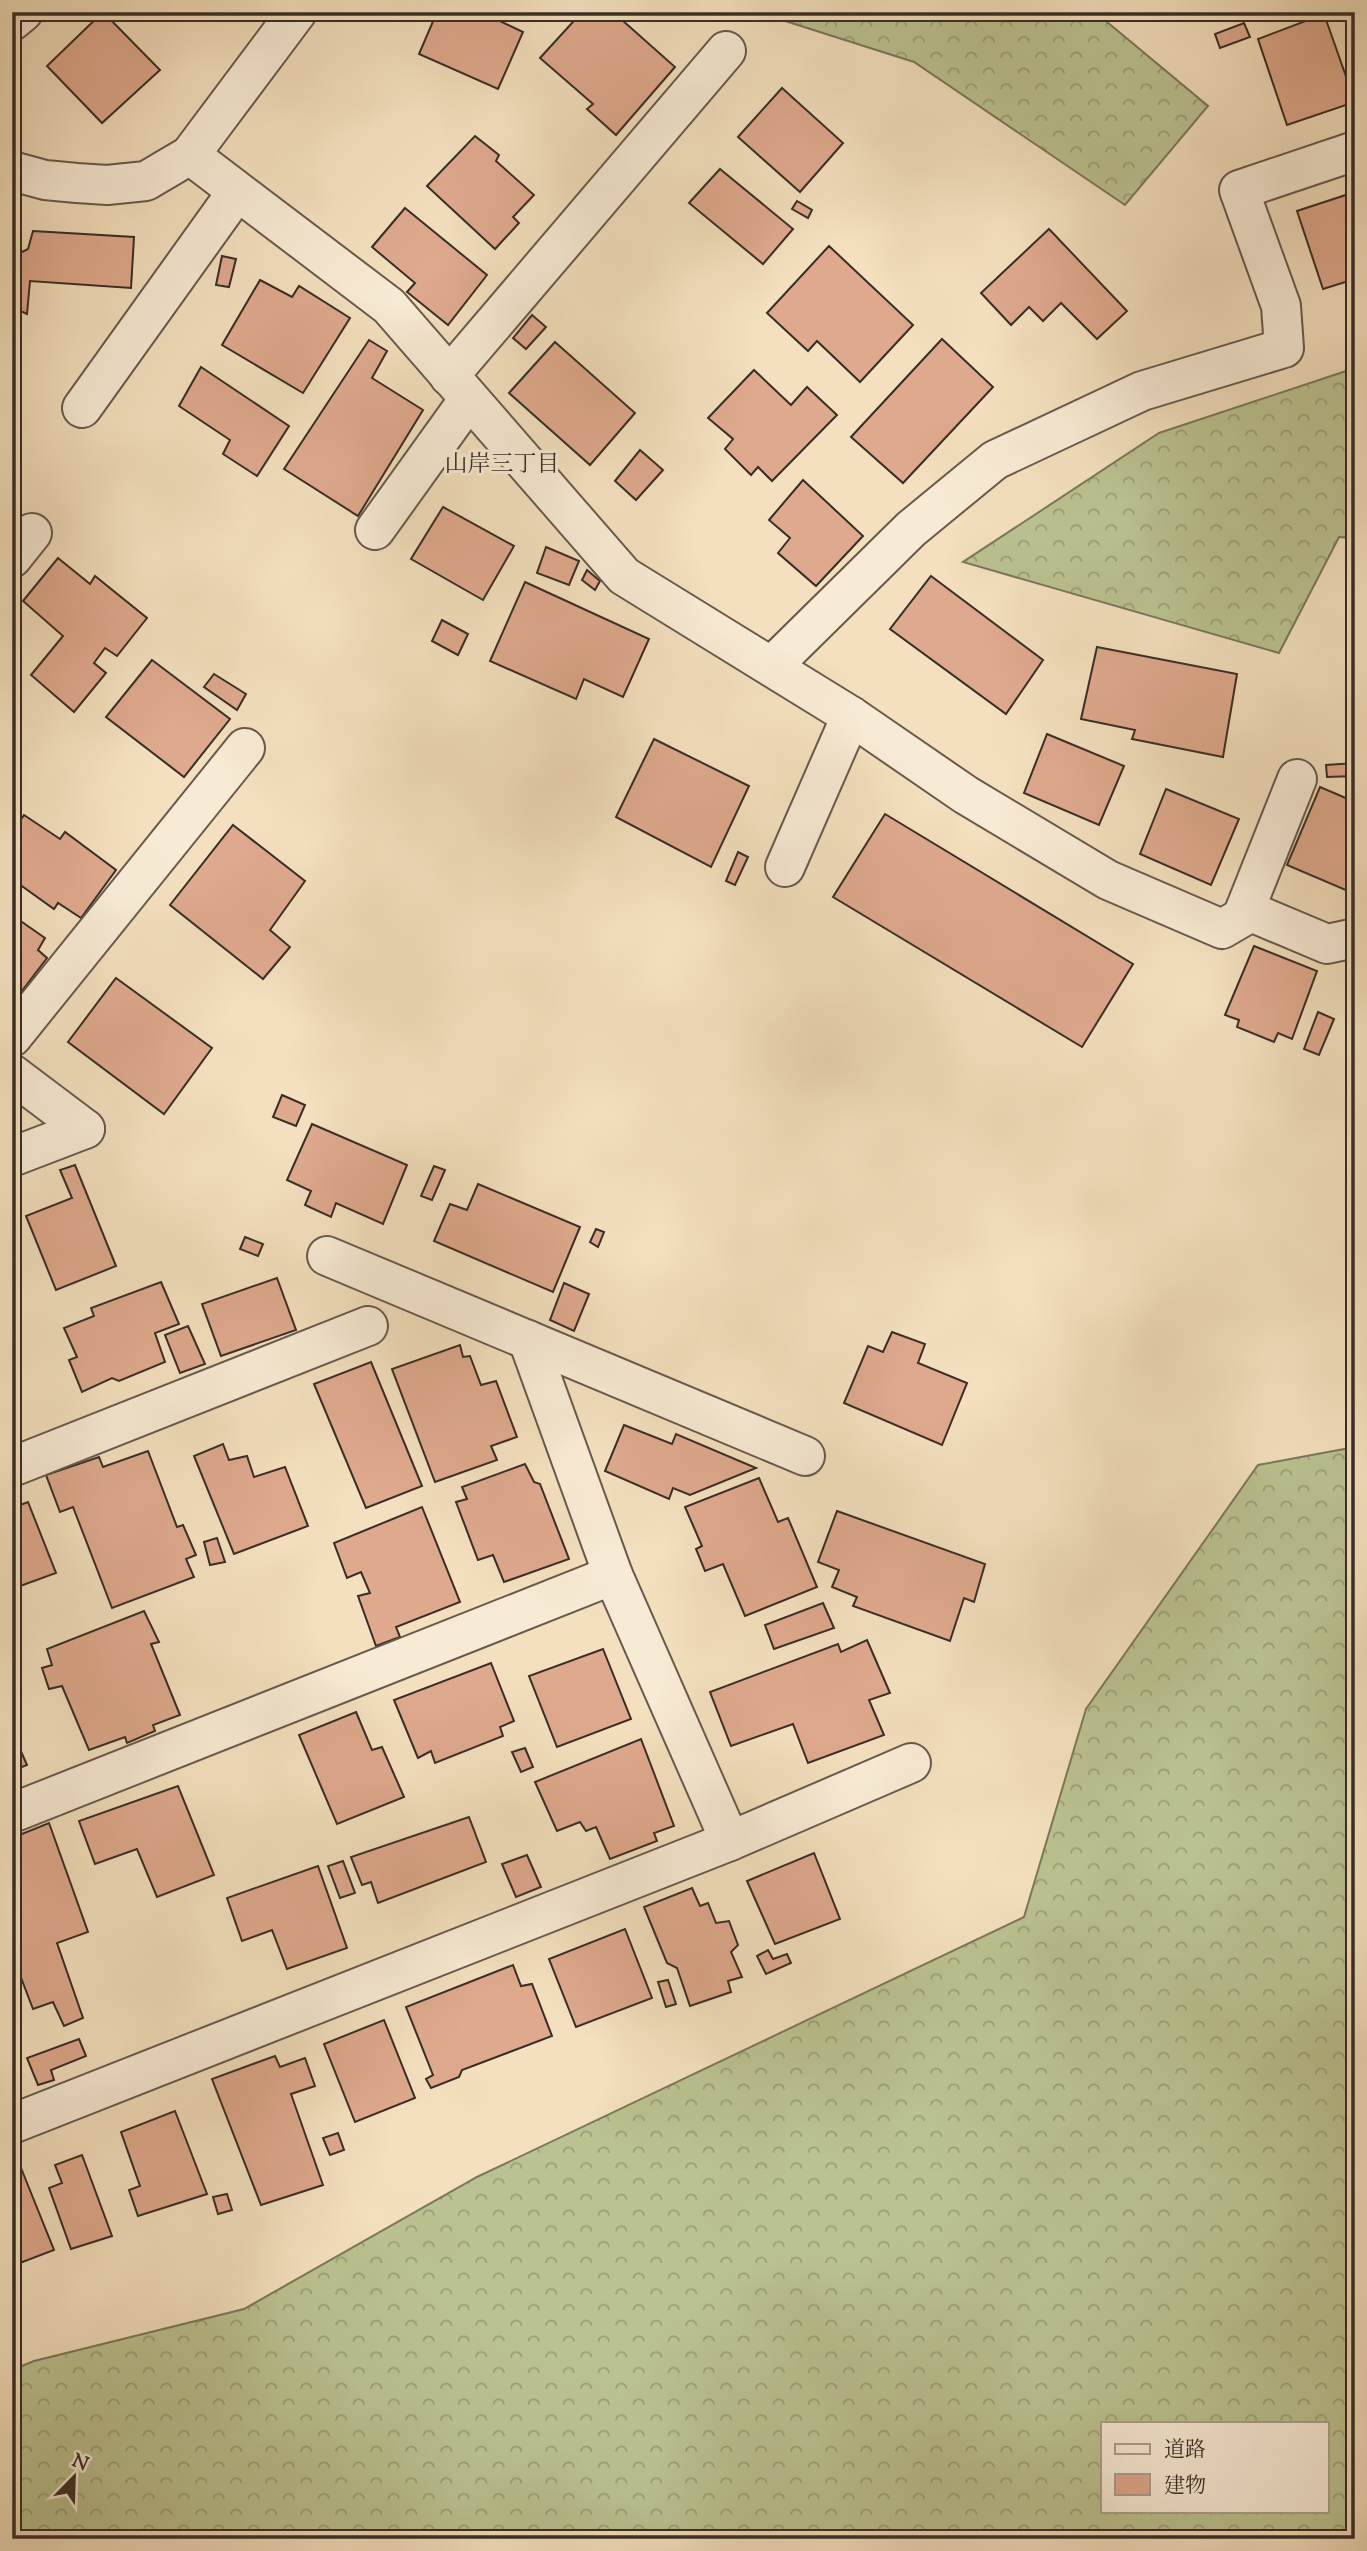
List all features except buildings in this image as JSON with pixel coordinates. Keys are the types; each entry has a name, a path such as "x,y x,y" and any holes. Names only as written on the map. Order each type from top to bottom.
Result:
{"street":[{"path":"12,21 23,12"},
{"path":"12,171 45,180 77,183 107,185 146,181 190,155 297,12"},
{"path":"375,530 459,388 726,51"},
{"path":"772,666 911,529 995,460 1142,391 1284,348 1281,306 1239,190 1355,151"},
{"path":"190,155 389,306 624,576 851,716 966,795 1108,880 1232,923 1251,912 1327,944 1355,938"},
{"path":"82,408 236,192"},
{"path":"785,867 851,716"},
{"path":"12,1037 244,748"},
{"path":"1232,923 1297,779"},
{"path":"12,1074 85,1129 12,1157"},
{"path":"327,1256 805,1456"},
{"path":"12,1467 368,1326"},
{"path":"528,1340 613,1575 730,1841"},
{"path":"12,1813 613,1575"},
{"path":"12,2124 730,1841 911,1763"}],"green space":[{"path":"757,12 1095,12 1208,106 1125,205 914,62"},
{"path":"1355,316 1355,538 1339,537 1279,653 963,562 1159,433 1352,369 1348,318"},
{"path":"1355,1447 1355,2539 12,2539 12,2370 34,2361 244,2309 477,2177 1024,1917 1086,1709 1258,1465"}],"district":[{"name":"山岸三丁目","path":"502,463"}]}
